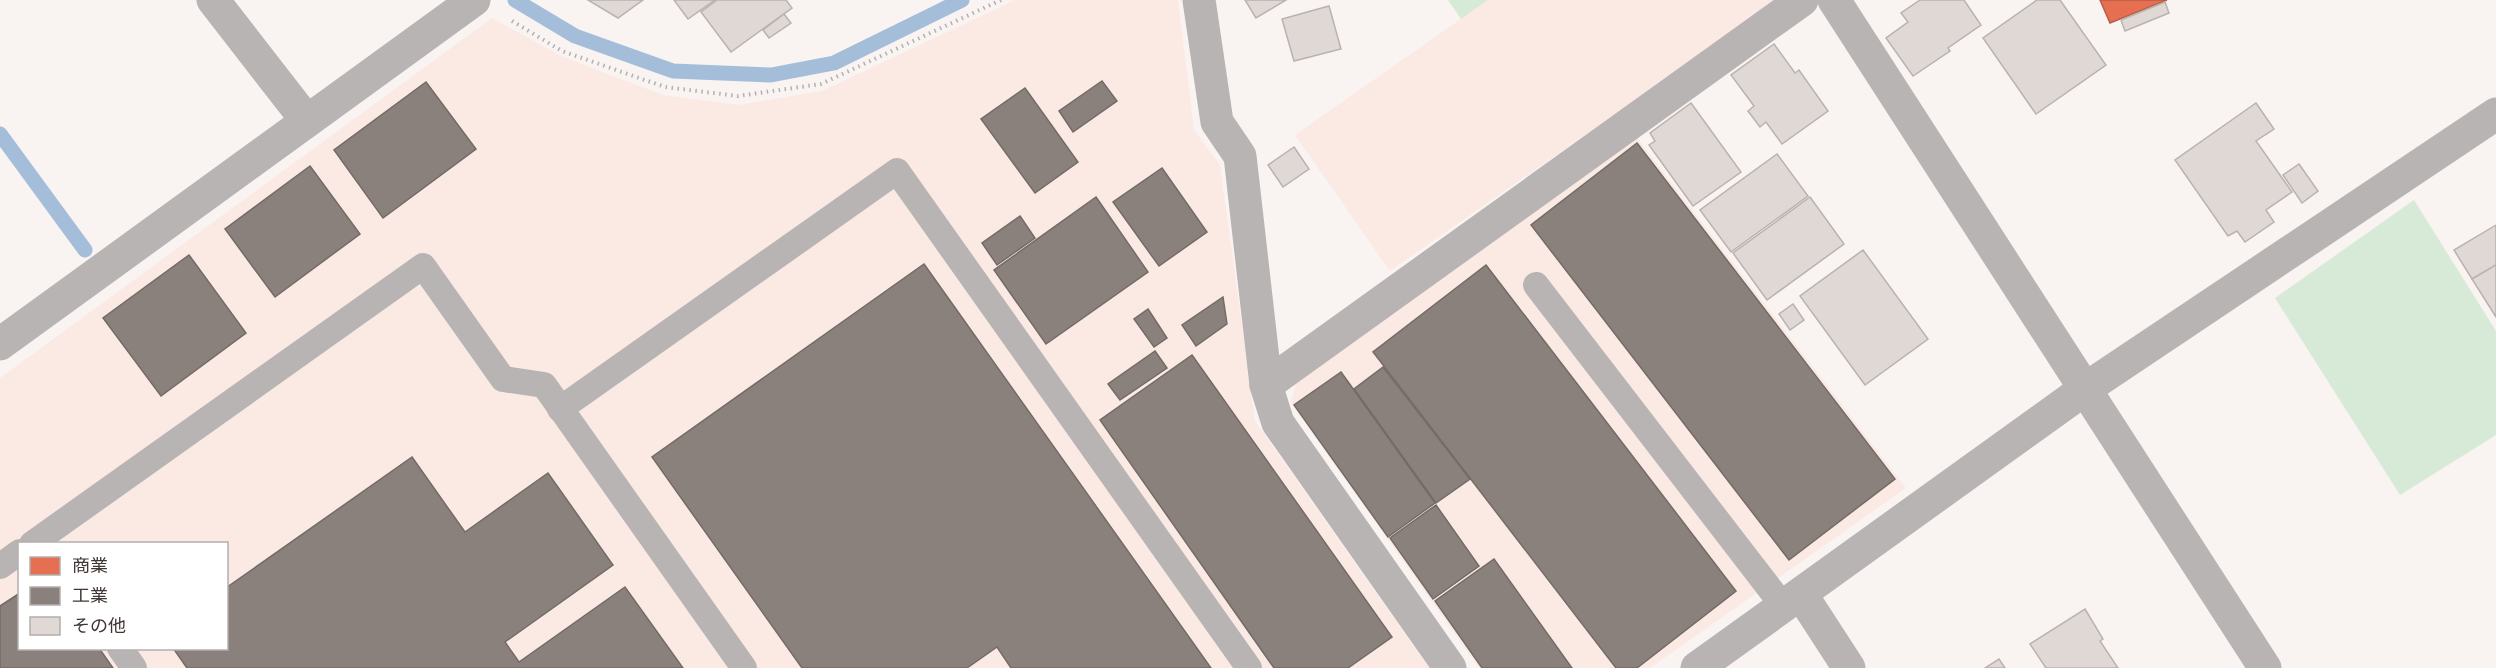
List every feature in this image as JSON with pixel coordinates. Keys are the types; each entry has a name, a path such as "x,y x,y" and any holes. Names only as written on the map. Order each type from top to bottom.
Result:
{"street":[{"path":"213,0 307,121"},
{"path":"0,344 474,0"},
{"path":"1199,0 1217,122 1240,156 1266,385 1278,423 1450,668"},
{"path":"1266,385 1802,0"},
{"path":"1834,0 2265,668"},
{"path":"1697,668 2085,389 2496,114"},
{"path":"1792,601 1850,668"}],"lane":[{"path":"560,409 897,171 1249,668"},
{"path":"39,541 423,266 503,379 544,385 744,668"},
{"path":"1536,285 1792,601"},
{"path":"0,566 18,553"},
{"path":"121,650 134,668"}],"path":[{"path":"505,17 562,51 665,87 738,96 821,84 1002,0"}],"shaded area":[{"path":"1015,0 1178,0 1194,130 1220,165 1255,421 1429,668 0,668 0,378 492,18 563,57 663,95 738,105 822,91"},
{"path":"1488,0 1778,0 1390,271 1295,135"},
{"path":"1637,138 1906,488 1650,668 1479,668 1291,403 1296,383"}],"green space":[{"path":"1448,0 1488,0 1461,19"},
{"path":"2414,200 2496,331 2496,435 2400,495 2275,298"}],"building: 商業":[{"path":"2100,0 2167,0 2110,23"}],"building: 工業":[{"path":"1102,81 1117,101 1073,132 1059,111"},
{"path":"426,82 476,149 383,218 334,150"},
{"path":"1025,88 1078,162 1035,193 981,119"},
{"path":"1637,143 1895,479 1789,560 1531,225"},
{"path":"310,166 360,234 275,297 225,229"},
{"path":"1162,168 1207,232 1159,266 1113,202"},
{"path":"1096,197 1148,272 1046,344 994,270"},
{"path":"1020,216 1035,238 997,265 982,243"},
{"path":"189,255 246,333 161,396 103,318"},
{"path":"924,264 1211,668 1011,668 997,647 967,668 802,668 652,457"},
{"path":"1486,265 1736,591 1637,668 1616,668 1373,352"},
{"path":"1223,297 1227,324 1196,346 1182,325"},
{"path":"1148,309 1167,338 1154,347 1134,319"},
{"path":"1155,351 1167,368 1120,400 1108,384"},
{"path":"1192,355 1392,637 1348,668 1274,668 1100,420"},
{"path":"1383,367 1470,479 1436,503 1354,389"},
{"path":"1341,372 1435,503 1388,537 1294,405"},
{"path":"412,457 465,532 548,473 613,565 505,642 519,662 625,587 683,668 187,668 174,650 228,650 228,587"},
{"path":"1436,505 1479,566 1433,599 1390,538"},
{"path":"1494,559 1572,668 1482,668 1435,601"},
{"path":"18,594 18,650 100,650 113,668 0,668 0,606"}],"building: その他":[{"path":"588,0 643,0 618,18"},
{"path":"674,0 715,0 688,19"},
{"path":"717,0 786,0 792,8 731,52 701,12"},
{"path":"1245,0 1286,0 1256,18"},
{"path":"1920,0 1964,0 1981,25 1948,48 1950,51 1913,76 1886,38 1908,22 1901,13"},
{"path":"2037,0 2060,0 2106,65 2036,114 1983,38"},
{"path":"2165,2 2169,13 2125,31 2121,20"},
{"path":"1329,6 1341,49 1294,61 1282,19"},
{"path":"784,14 791,23 769,38 763,30"},
{"path":"1774,44 1795,73 1799,70 1828,111 1782,144 1766,122 1760,127 1748,111 1754,106 1731,75"},
{"path":"1691,103 1741,172 1693,206 1649,145 1655,141 1650,133"},
{"path":"2256,103 2274,129 2256,141 2292,192 2266,210 2274,222 2245,242 2237,231 2228,236 2175,160"},
{"path":"1294,147 1309,169 1283,187 1268,165"},
{"path":"1777,154 1808,196 1731,252 1700,210"},
{"path":"2299,164 2318,191 2302,203 2283,175"},
{"path":"1810,197 1844,244 1767,300 1733,253"},
{"path":"2496,225 2496,265 2472,279 2454,250"},
{"path":"1863,250 1928,339 1865,385 1800,296"},
{"path":"2496,265 2496,317 2472,279"},
{"path":"1793,304 1804,320 1790,330 1779,314"},
{"path":"2085,609 2103,639 2100,641 2118,668 2046,668 2030,644"},
{"path":"1999,659 2005,668 1985,668"}],"waterway":[{"path":"515,0 575,36 673,71 771,75 834,63 962,0"},
{"path":"0,134 85,250"}]}
